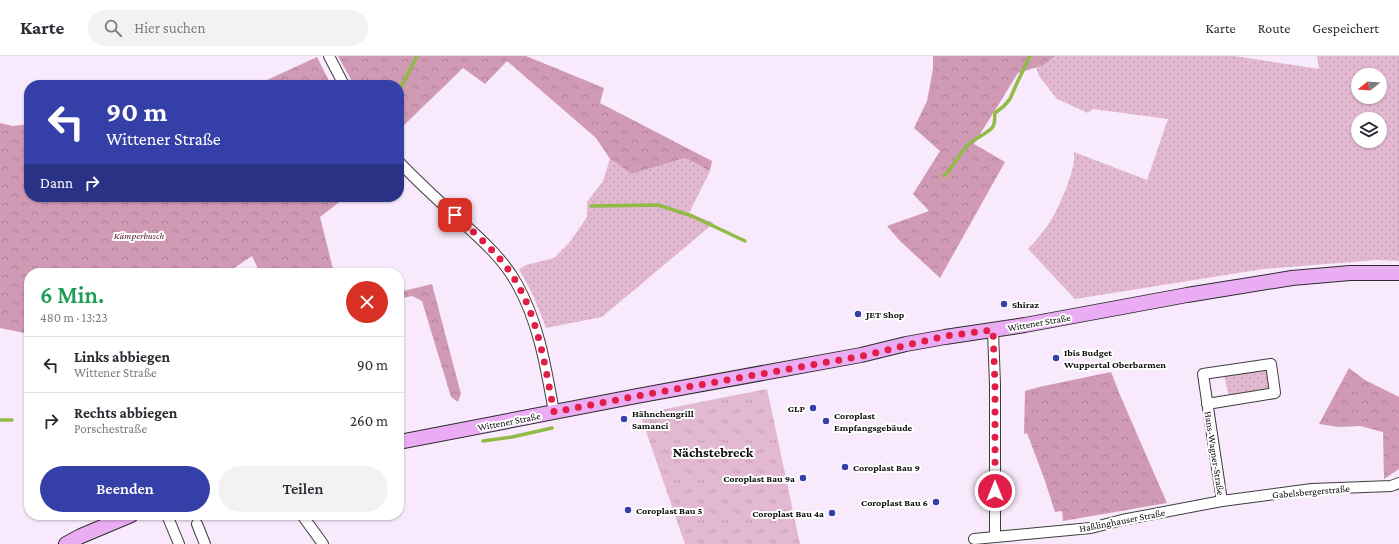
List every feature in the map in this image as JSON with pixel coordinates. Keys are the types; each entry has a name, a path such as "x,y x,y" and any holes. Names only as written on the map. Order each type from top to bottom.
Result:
{"main road":[{"name":"Wittener Straße","path":"404,441 637,396 862,356 945,336 993,330 1187,295 1292,278 1350,273 1399,272"},
{"path":"66,544 119,520"}],"street":[{"path":"330,56 342,80"},
{"path":"404,167 488,246 505,265 517,283 531,313 539,339 554,412"},
{"path":"993,330 995,385 995,536"},
{"name":"Hans-Wagner-Straße","path":"1207,404 1275,393 1271,364 1203,374 1207,404 1222,501"},
{"name":"Gabelsbergerstraße","path":"1222,501 1312,489 1391,486 1399,483"},
{"name":"Haßlinghauser Straße","path":"974,539 1091,528 1122,520 1222,501"},
{"path":"169,520 179,544"},
{"path":"306,520 323,544"},
{"path":"197,524 205,544"}],"green space":[{"path":"338,56 526,56 604,88 600,103 712,161 710,171 685,158 632,174 610,159 596,138 507,61 485,84 463,68 404,125 404,80 351,80"},
{"path":"933,56 1055,56 1044,65 1018,73 974,144 1005,162 940,278 900,241 887,226 929,211 913,194 940,151 914,128 927,101 933,69"},
{"path":"1055,56 1234,56 1319,69 1317,56 1399,56 1399,261 1377,260 1263,269 1075,299 1028,249 1047,227 1059,205 1072,169 1074,152 1147,180 1168,119 1093,109 1088,113 1057,99 1039,76 1036,67 1044,65"},
{"path":"317,57 328,80 267,80"},
{"name":"Kämperbusch","path":"0,123 13,126 24,125 24,202 340,202 320,217 333,268 258,268 252,256 234,268 24,268 24,333 0,328"},
{"path":"685,158 710,171 689,213 714,223 602,317 546,328 534,297 519,269 526,265 554,258 570,242 587,217 587,202 603,181 610,159 632,174"},
{"path":"432,284 461,394 458,402 451,397 422,301 412,296 404,298 404,291"},
{"path":"1264,368 1269,372 1271,386 1267,391 1229,398 1224,374"},
{"path":"1349,368 1365,380 1399,397 1399,469 1384,479 1383,432 1360,426 1339,427 1319,424"},
{"path":"1111,372 1167,503 1063,521 1062,511 1055,512 1027,433 1024,434 1025,391"},
{"path":"767,389 800,544 685,544 640,414"}],"waterway":[{"path":"404,81 417,56"},
{"path":"944,176 969,144 992,128 995,113 1010,99 1030,56"},
{"path":"591,206 658,205 692,216 745,241"},
{"path":"0,420 12,420"},
{"path":"483,441 512,437 552,428"}],"place":[{"name":"Shiraz","path":"1004,304"},
{"name":"JET Shop","path":"858,314"},
{"name":"Ibis Budget Wuppertal Oberbarmen","path":"1056,358"},
{"name":"GLP","path":"813,408"},
{"name":"Hähnchengrill Samanci","path":"624,419"},
{"name":"Coroplast Empfangsgebäude","path":"826,421"},
{"name":"Coroplast Bau 9","path":"845,467"},
{"name":"Coroplast Bau 9a","path":"803,478"},
{"name":"Coroplast Bau 6","path":"936,502"},
{"name":"Coroplast Bau 5","path":"628,510"},
{"name":"Coroplast Bau 4a","path":"832,513"}],"district":[{"name":"Nächstebreck","path":"713,452"}],"route":[{"path":"455,215 488,246 505,265 517,283 531,313 539,339 554,412 862,356 906,344 945,336 993,330 995,385 995,491"}]}
